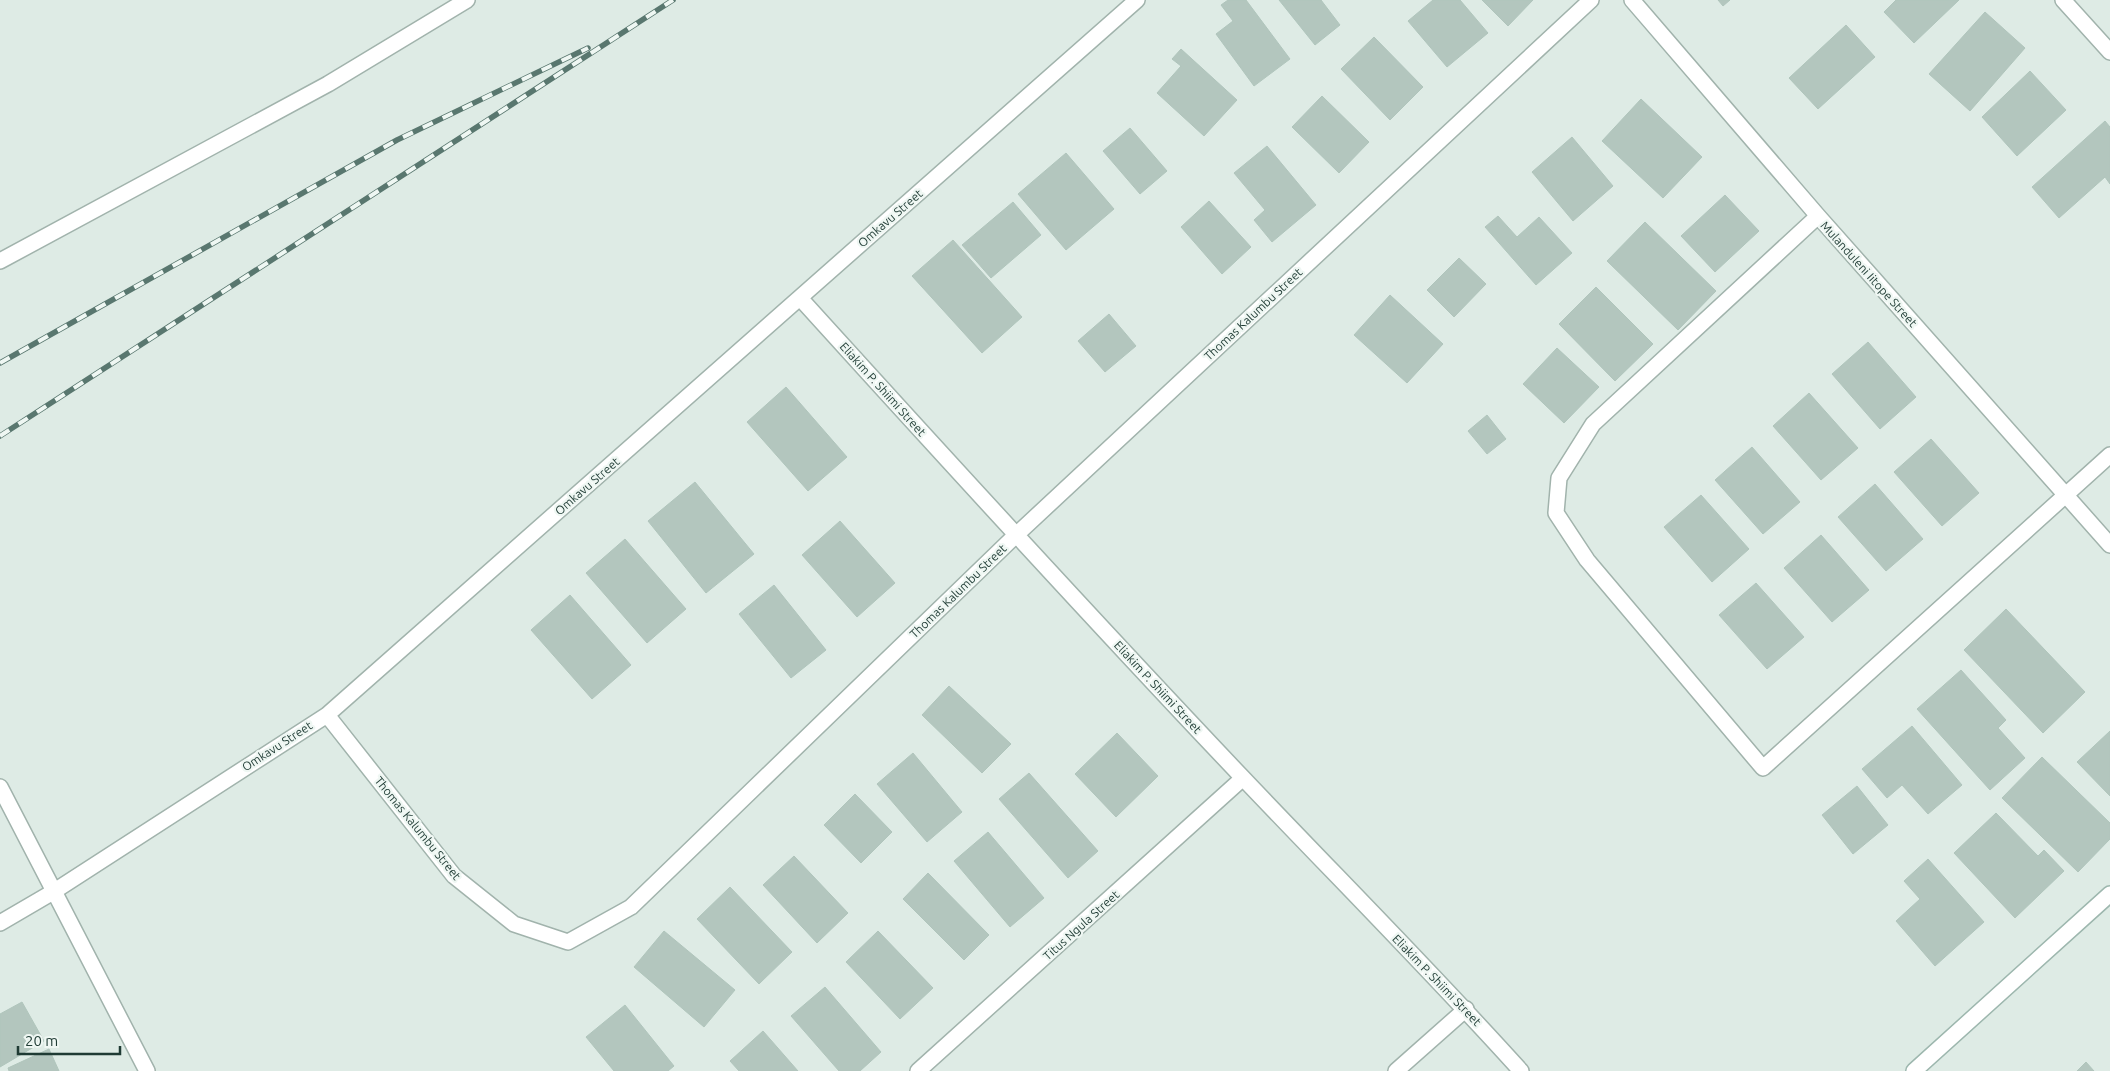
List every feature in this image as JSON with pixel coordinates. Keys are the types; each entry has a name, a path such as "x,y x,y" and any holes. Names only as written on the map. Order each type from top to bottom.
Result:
{"street":[{"path":"0,261 328,84 467,0"},
{"name":"Omkavu Street","path":"0,923 53,892 327,715 1137,0"},
{"name":"Thomas Kalumbu Street","path":"327,715 454,876 514,924 568,942 631,907 1016,535 1590,0"},
{"name":"Mulanduleni Iitope Street","path":"1632,0 1818,216 2110,546"},
{"path":"2063,0 2110,52"},
{"path":"1818,216 1593,424 1560,478 1556,513 1587,560 1763,768 2110,455"},
{"name":"Eliakim P. Shiimi Street","path":"800,298 1016,535 1243,778 1466,1009 1521,1071"},
{"name":"Titus Ngula Street","path":"918,1071 1243,778"},
{"path":"0,786 147,1071"},
{"path":"1914,1071 2110,894"},
{"path":"1396,1071 1466,1009"}],"building":[{"path":"1228,0 1246,0 1290,59 1254,86 1216,34 1233,21 1221,5"},
{"path":"1279,0 1321,0 1340,25 1315,45"},
{"path":"1433,0 1460,0 1488,33 1447,67 1408,21"},
{"path":"1482,0 1533,0 1508,26"},
{"path":"1718,0 1730,0 1723,6"},
{"path":"1896,0 1959,0 1914,43 1884,12"},
{"path":"1985,12 2025,48 1970,111 1929,74"},
{"path":"1846,25 1875,57 1818,109 1789,78"},
{"path":"1374,37 1423,87 1390,120 1341,69"},
{"path":"1181,49 1237,100 1204,136 1157,93 1181,66 1172,59"},
{"path":"2030,71 2066,110 2017,156 1982,117"},
{"path":"1322,96 1369,142 1339,173 1292,127"},
{"path":"1641,99 1702,157 1663,198 1602,141"},
{"path":"2105,121 2110,127 2110,184 2105,177 2059,218 2032,187"},
{"path":"1130,128 1167,171 1140,194 1103,151"},
{"path":"1572,137 1613,186 1573,221 1532,172"},
{"path":"1267,146 1316,205 1272,242 1254,220 1265,210 1234,173"},
{"path":"1066,153 1114,209 1066,250 1018,194"},
{"path":"1725,195 1759,231 1715,272 1681,236"},
{"path":"1209,201 1251,247 1222,274 1181,227"},
{"path":"1013,202 1041,235 991,278 962,245"},
{"path":"1498,216 1517,237 1539,217 1572,253 1536,285 1485,227"},
{"path":"1645,222 1716,291 1678,330 1607,261"},
{"path":"953,240 1022,317 982,353 912,276"},
{"path":"1459,258 1486,284 1454,317 1427,290"},
{"path":"1596,287 1653,344 1615,381 1559,324"},
{"path":"1390,295 1443,344 1407,383 1354,335"},
{"path":"1109,314 1136,346 1105,372 1078,341"},
{"path":"1868,342 1916,397 1880,429 1832,374"},
{"path":"1557,348 1599,387 1564,423 1523,384"},
{"path":"786,387 847,457 808,491 747,422"},
{"path":"1809,393 1858,448 1821,480 1773,426"},
{"path":"1487,415 1506,439 1487,454 1468,431"},
{"path":"1931,439 1979,493 1942,526 1894,472"},
{"path":"1752,447 1800,502 1763,534 1715,480"},
{"path":"695,482 754,554 706,593 648,521"},
{"path":"1875,484 1923,539 1886,571 1838,517"},
{"path":"1701,495 1749,549 1712,582 1664,527"},
{"path":"840,521 895,583 857,617 802,555"},
{"path":"1821,535 1869,590 1832,622 1784,568"},
{"path":"625,539 686,609 647,643 586,573"},
{"path":"1756,583 1804,637 1767,669 1719,615"},
{"path":"774,585 826,650 791,678 739,614"},
{"path":"570,595 631,665 592,699 531,630"},
{"path":"2006,609 2085,692 2043,733 1964,650"},
{"path":"1961,670 2006,720 1998,728 2025,758 1990,790 1917,709"},
{"path":"949,686 1011,744 982,773 922,715"},
{"path":"1912,726 1962,785 1928,814 1902,785 1887,798 1862,769"},
{"path":"2110,731 2110,796 2077,762"},
{"path":"1117,733 1158,776 1116,817 1075,774"},
{"path":"913,753 962,812 927,842 877,784"},
{"path":"2042,757 2110,823 2110,839 2078,872 2002,798"},
{"path":"1029,773 1098,851 1068,878 999,799"},
{"path":"1857,786 1888,825 1853,854 1822,815"},
{"path":"855,794 892,832 861,863 824,825"},
{"path":"1996,813 2038,856 2044,850 2064,871 2015,918 1954,853"},
{"path":"988,832 1044,898 1010,927 954,861"},
{"path":"794,856 848,913 817,943 763,885"},
{"path":"1928,859 1984,922 1935,966 1896,921 1920,899 1904,881"},
{"path":"928,873 989,935 964,960 903,899"},
{"path":"730,887 792,952 759,984 697,919"},
{"path":"664,931 735,990 704,1027 634,967"},
{"path":"878,931 933,988 900,1019 846,962"},
{"path":"825,987 881,1052 860,1071 839,1071 791,1016"},
{"path":"22,1002 44,1041 0,1067 0,1014"},
{"path":"625,1005 674,1066 668,1071 614,1071 586,1037"},
{"path":"763,1031 798,1071 739,1071 730,1061"},
{"path":"49,1049 59,1071 9,1071 8,1068"},
{"path":"2086,1062 2094,1071 2077,1071"}],"railway":[{"path":"0,436 673,0"},
{"path":"0,363 397,140 588,48"}]}
